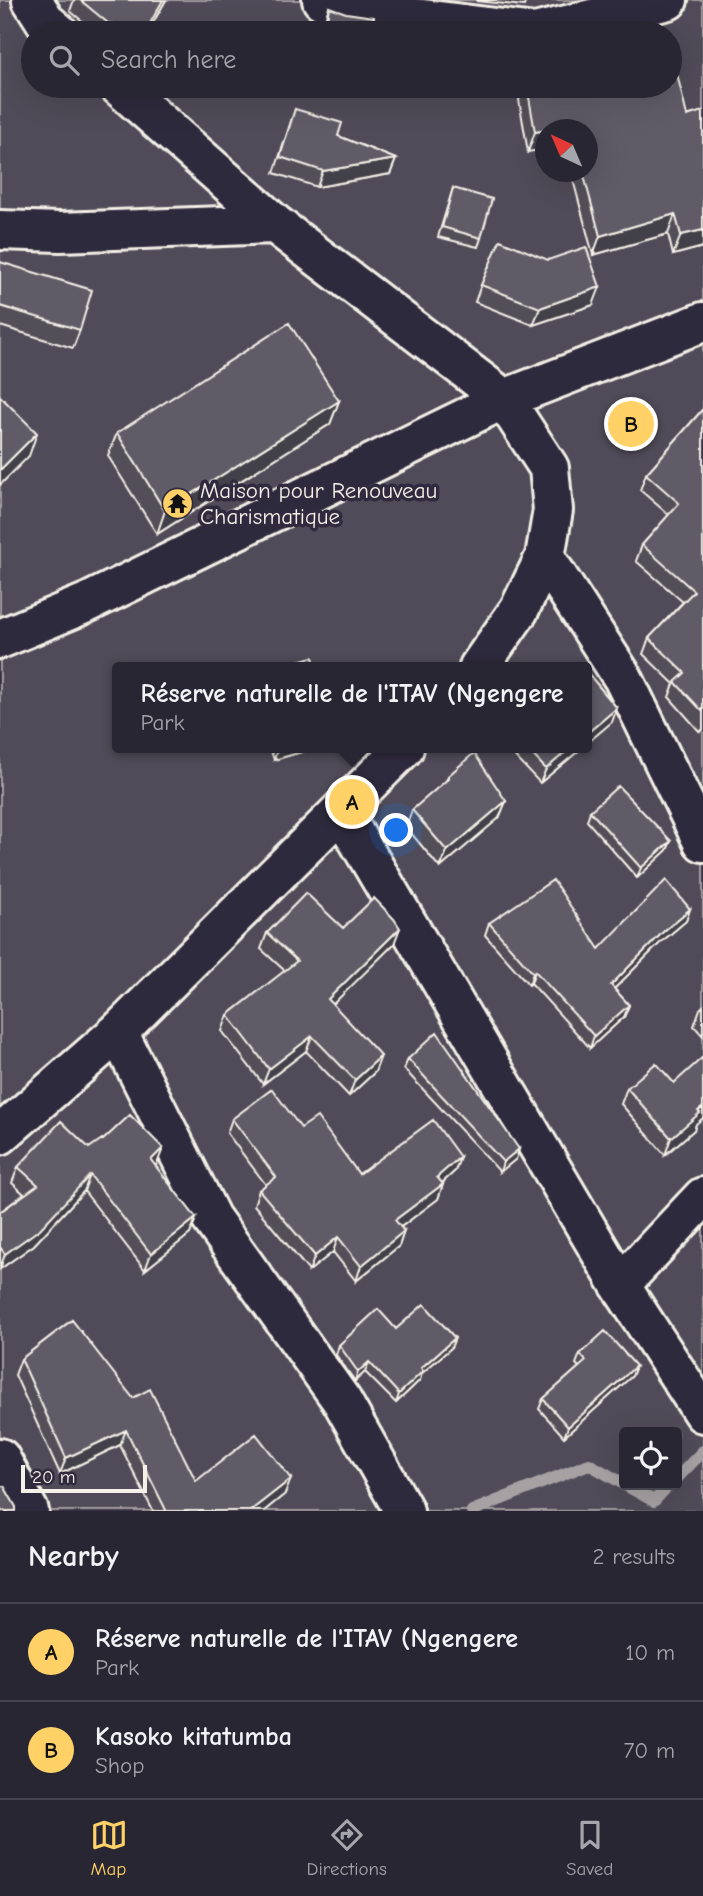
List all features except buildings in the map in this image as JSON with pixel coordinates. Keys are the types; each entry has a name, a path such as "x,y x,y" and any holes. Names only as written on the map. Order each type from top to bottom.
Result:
{"street":[{"path":"32,0 45,21"},
{"path":"322,0 342,9 438,21"},
{"path":"583,21 668,0"},
{"path":"133,98 275,224 504,399 549,468 553,510 545,557 519,610 483,662"},
{"path":"0,230 60,232 275,224"},
{"path":"0,639 89,602 504,399 703,321"},
{"path":"545,557 623,678 703,842"},
{"path":"0,1136 118,1032 399,753"},
{"path":"341,811 620,1284 703,1413"},
{"path":"118,1032 211,1218 342,1401 404,1511"},
{"path":"620,1284 703,1197"},
{"path":"0,1458 29,1511"}],"shaded area":[{"path":"0,0 703,0 703,1511 0,1511"}],"waterway":[{"path":"682,1473 703,1451"},
{"path":"472,1511 589,1464 619,1481"},
{"path":"634,1490 654,1501 664,1490"}],"place":[{"name":"Kasoko kitatumba","path":"631,424"},
{"name":"Maison pour Renouveau Charismatique","path":"177,503"},
{"name":"Réserve naturelle de l'ITAV (Ngengere","path":"352,802"}]}
